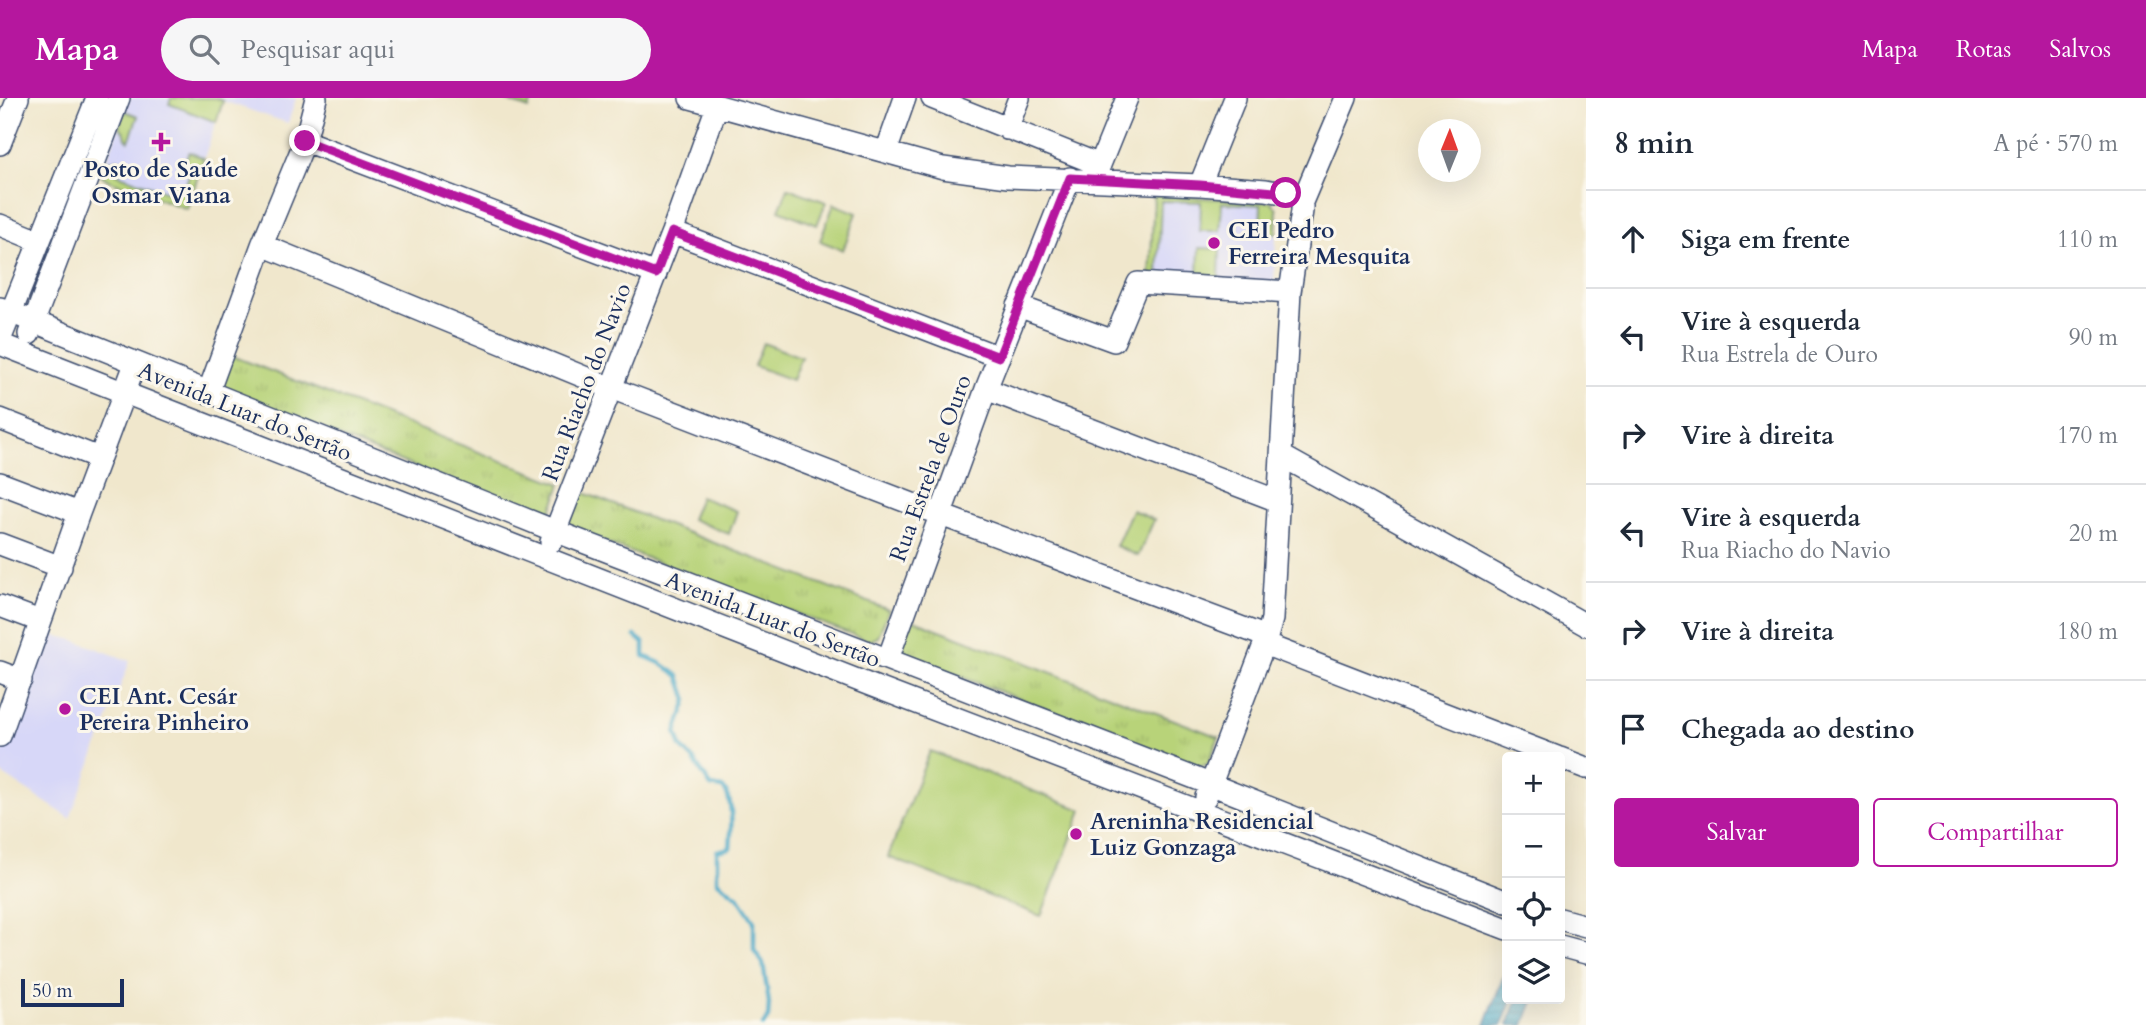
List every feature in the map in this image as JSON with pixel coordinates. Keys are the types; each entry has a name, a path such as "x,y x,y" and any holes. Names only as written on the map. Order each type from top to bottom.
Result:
{"street":[{"path":"0,144 18,98"},
{"path":"0,342 5,310 39,241 97,98"},
{"path":"21,352 119,98"},
{"path":"208,393 262,244 305,141 316,98"},
{"path":"690,98 886,152 974,173 1009,177 1070,178 1097,172"},
{"path":"886,152 905,98"},
{"path":"932,98 1007,128 1097,172 1293,194 1302,202"},
{"path":"1007,128 1020,98"},
{"path":"1097,172 1127,98"},
{"path":"1200,185 1235,98"},
{"path":"1200,811 1266,641 1272,619 1290,292 1302,202 1346,98"},
{"name":"Rua Riacho do Navio","path":"545,558 672,232 717,106"},
{"path":"305,141 656,274"},
{"name":"Rua Estrela de Ouro","path":"888,659 986,389 1070,178"},
{"path":"0,225 39,241"},
{"path":"672,232 999,357"},
{"path":"262,244 611,388 1266,641 1544,752"},
{"path":"1018,306 1114,341 1138,283 1290,292"},
{"name":"Avenida Luar do Sertão","path":"5,310 555,531 1502,900"},
{"name":"Avenida Luar do Sertão","path":"0,342 545,558 1502,927"},
{"path":"1,732 135,364"},
{"path":"986,389 1278,501"},
{"path":"0,419 99,458"},
{"path":"1282,456 1586,625"},
{"path":"0,483 79,513"},
{"path":"0,544 61,567"},
{"path":"0,606 40,621"},
{"path":"0,672 21,680"},
{"path":"1565,760 1586,768"},
{"path":"1565,947 1586,953"}],"shaded area":[{"name":"Posto de Saúde Osmar Viana","path":"130,98 296,98 288,123 223,101 187,209 101,175"},
{"name":"CEI Pedro Ferreira Mesquita","path":"1154,195 1272,202 1277,210 1274,284 1150,277"},
{"name":"CEI Ant. Cesár Pereira Pinheiro","path":"45,633 74,640 130,661 70,818 0,773 0,758"}],"green space":[{"path":"171,98 216,98 223,101 216,122 169,104"},
{"path":"499,98 533,98 529,109"},
{"path":"125,111 138,116 129,141 119,126"},
{"path":"189,152 204,158 187,209 101,175 106,162 117,159 122,161 117,174 170,193 174,183 185,186 192,167 184,163"},
{"path":"788,188 826,202 817,225 779,210"},
{"path":"1154,195 1272,202 1277,210 1276,234 1260,233 1261,205 1222,203 1220,231 1200,231 1201,202 1161,201 1158,275 1198,277 1199,248 1220,249 1219,278 1150,277"},
{"path":"834,204 857,213 843,250 820,241"},
{"path":"763,343 801,357 792,380 754,366"},
{"path":"227,354 561,484 551,511 542,517 215,388"},
{"path":"579,491 889,610 878,637 870,641 569,529 568,521"},
{"path":"700,497 737,511 729,534 691,519"},
{"path":"1132,510 1154,520 1138,556 1116,546"},
{"path":"906,617 1219,737 1208,764 1198,767 899,653"},
{"path":"930,751 1082,810 1041,916 888,857"}],"water":[{"path":"1502,980 1502,1004 1510,1004 1502,1025 1485,1025"},
{"path":"1516,1004 1532,1004 1524,1025 1508,1025"}],"waterway":[{"path":"635,636 644,643 644,656 679,676 687,700 676,732 681,747 693,759 711,786 722,788 729,799 730,848 717,851 717,881 738,897 754,921 754,950 763,963 769,1003 768,1018 763,1025"}],"place":[{"name":"Posto de Saúde Osmar Viana","path":"161,142"},
{"name":"CEI Pedro Ferreira Mesquita","path":"1214,243"},
{"name":"CEI Ant. Cesár Pereira Pinheiro","path":"65,709"},
{"name":"Areninha Residencial Luiz Gonzaga","path":"1076,834"}],"route":[{"path":"305,141 656,274 672,232 999,357 1070,178 1286,193"}]}
